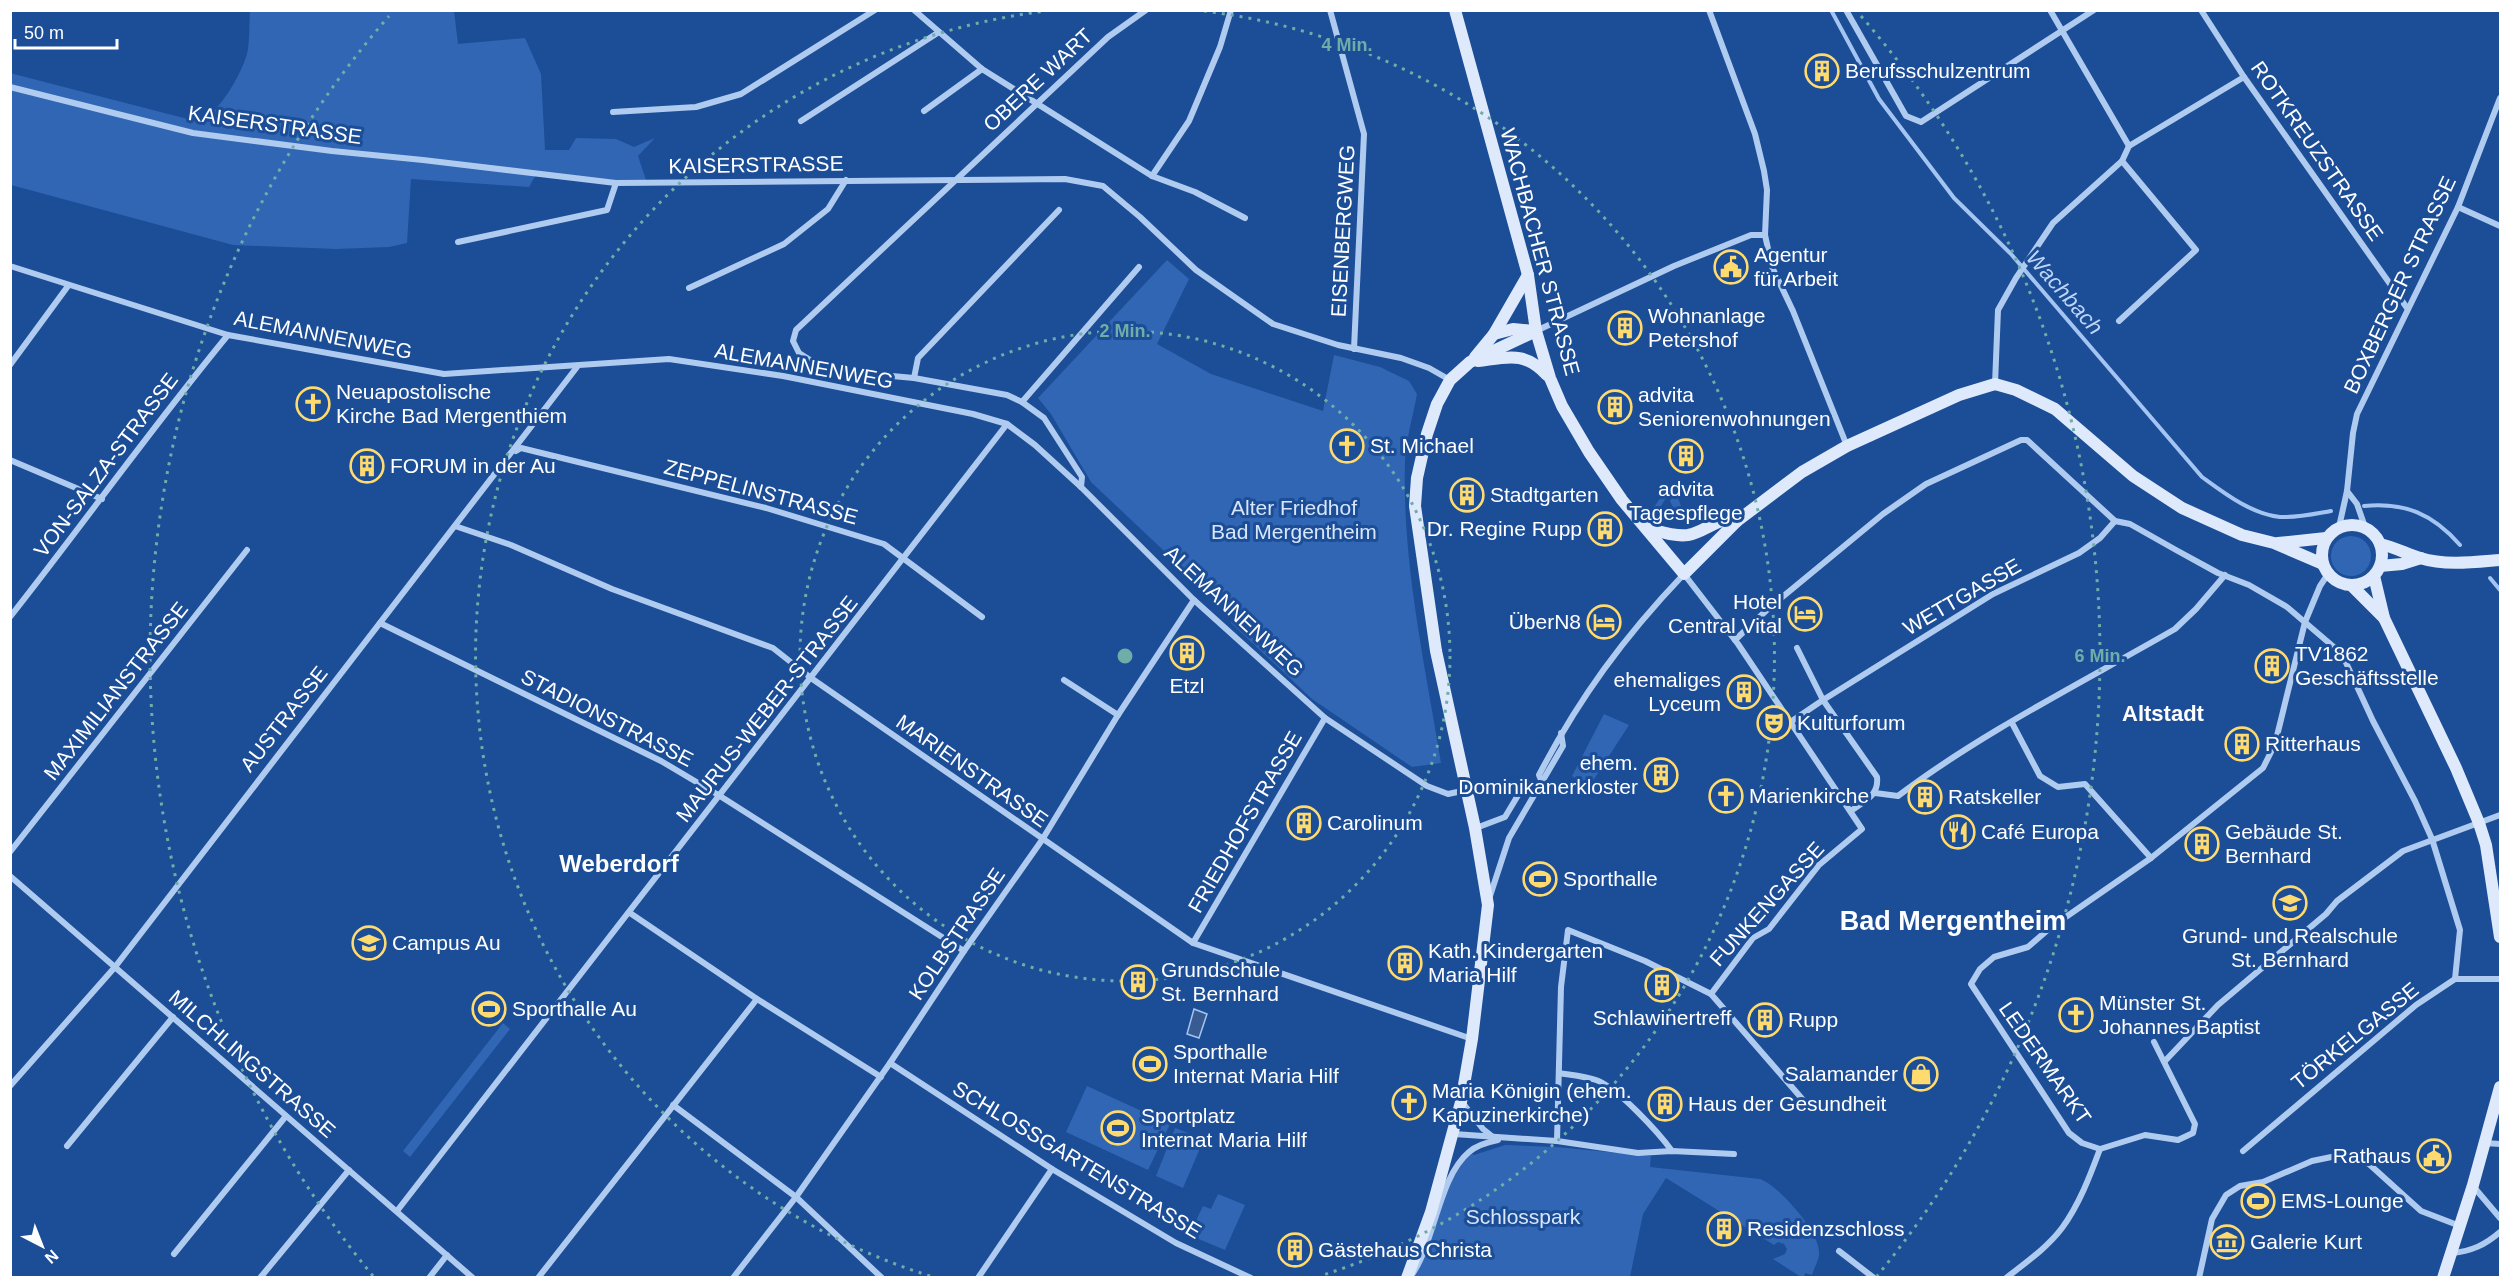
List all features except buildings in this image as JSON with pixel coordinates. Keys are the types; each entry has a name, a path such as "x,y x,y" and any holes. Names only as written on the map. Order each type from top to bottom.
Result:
{"street":[{"path":"613,112 696,107 741,94 875,10"},
{"name":"OBERE WART","path":"1081,487 1082,477 1044,418 1022,402 1007,395 915,378 826,370 799,353 793,341 796,330 955,178 1108,37 1146,10"},
{"path":"1152,176 1189,121 1220,47 1231,10"},
{"name":"EISENBERGWEG","path":"1330,10 1364,134 1354,349"},
{"name":"WACHBACHER STRASSE","path":"1455,10 1528,275 1536,331 1550,378 1588,452 1684,574"},
{"path":"1709,10 1755,134 1767,190 1765,235 1772,267 1793,311 1847,446"},
{"path":"1846,10 1906,116 1921,122 2094,10"},
{"path":"2050,10 2129,146"},
{"name":"ROTKREUZSTRASSE","path":"2201,10 2244,77 2407,308"},
{"path":"916,11 982,69 1038,102 1152,176 1195,192 1245,218"},
{"path":"801,121 939,32"},
{"path":"924,111 982,69"},
{"path":"1995,384 1998,310 2026,262 2053,224 2122,161 2129,146 2244,77"},
{"name":"KAISERSTRASSE","path":"10,87 193,133 332,152 423,160 616,183 955,178 1065,179 1103,186 1196,270 1273,324 1354,349 1401,358 1429,368 1450,380"},
{"name":"BOXBERGER STRASSE","path":"2339,527 2347,491 2352,433 2357,414 2458,207 2500,102"},
{"path":"2119,321 2196,250 2122,161"},
{"path":"689,288 784,244 828,209 846,180"},
{"path":"458,242 607,210 616,183"},
{"path":"2458,207 2500,226"},
{"path":"915,378 918,358 1059,210"},
{"path":"1470,363 1674,266 1751,235 1765,235"},
{"name":"ALEMANNENWEG","path":"10,266 228,335 444,374 577,367 669,359 794,378 973,414 1007,424 1035,445 1081,487 1194,600 1325,718 1427,786 1448,794 1467,790"},
{"path":"1022,402 1139,267"},
{"path":"1488,905 1475,828 1436,651 1415,506 1417,478 1427,434 1437,404 1450,380 1470,363 1494,334 1528,275"},
{"path":"10,365 68,286"},
{"path":"1494,334 1513,329 1536,331"},
{"name":"VON-SALZA-STRASSE","path":"10,617 182,391 228,335"},
{"path":"1470,363 1511,357 1529,359 1550,378"},
{"name":"AUSTRASSE","path":"10,1086 115,967 577,367"},
{"path":"1409,1278 1454,1134 1472,1039 1488,905 1509,838 1563,746 1561,733 1609,660 1641,620 1737,521 1802,472 1847,446 1959,395 1995,384 2016,390 2055,409 2133,476 2182,508 2242,535 2274,543 2326,569 2335,580 2351,585 2360,584 2377,571 2421,558"},
{"name":"MAURUS-WEBER-STRASSE","path":"396,1211 630,913 1007,424"},
{"path":"1736,640 1769,608 1882,514 1926,484 2021,440 2027,440 2115,522 2130,524 2287,607 2342,654 2432,839 2460,930 2455,979 2500,979"},
{"name":"ZEPPELINSTRASSE","path":"512,453 521,448 766,508 884,544 982,617"},
{"path":"10,460 102,499"},
{"path":"2347,491 2356,504 2365,527"},
{"path":"1646,528 1674,535 1690,535 1727,518 1737,521"},
{"name":"WETTGASSE","path":"1792,721 1992,594 2079,553 2100,538 2115,522"},
{"path":"2012,723 2040,776 2058,787 2085,784 2151,858 2263,768 2275,744 2305,622 2326,569 2322,546 2326,538 2339,527 2356,524 2365,527 2377,537 2380,544 2382,559 2377,571 2384,618 2456,768 2486,845 2500,937"},
{"name":"MARIENSTRASSE","path":"455,526 511,544 612,589 772,648 811,678 1042,840 1193,943 1472,1039"},
{"path":"2274,543 2326,538"},
{"path":"2380,544 2421,558 2460,563 2500,560"},
{"name":"MAXIMILIANSTRASSE","path":"10,852 248,550"},
{"path":"1684,574 1736,640 1851,811 1875,793 1878,788 1877,777 1822,700 1797,648"},
{"path":"1875,793 1898,796 1924,776 2175,629 2196,609 2225,575"},
{"path":"2351,585 2384,618"},
{"name":"KOLBSTRASSE","path":"733,1278 796,1197 881,1077 964,951 1042,840 1118,715 1194,600"},
{"name":"STADIONSTRASSE","path":"380,623 661,761 964,951"},
{"path":"1064,680 1118,715"},
{"name":"FRIEDHOFSTRASSE","path":"1193,943 1325,718"},
{"path":"1475,828 1505,817 1520,792 1542,782"},
{"name":"FUNKENGASSE","path":"1711,994 1753,938 1769,930 1819,865 1862,829 1851,811"},
{"path":"2165,1061 2218,1005 2326,914 2337,901 2403,850 2500,815"},
{"name":"LEDERMARKT","path":"2100,1149 2082,1143 2069,1133 1971,984 1980,969 1994,957 2028,947 2050,928 2151,858"},
{"name":"MILCHLINGSTRASSE","path":"10,876 473,1278"},
{"path":"630,913 757,999 881,1077"},
{"path":"1557,1141 1561,987 1568,930 1645,961 1711,994 1803,1101"},
{"name":"TÖRKELGASSE","path":"2242,1151 2416,1005 2455,979"},
{"path":"538,1278 757,999"},
{"path":"67,1146 173,1017"},
{"path":"2006,1278 2034,1256 2062,1228 2084,1190 2100,1149 2145,1135 2178,1140 2193,1133 2195,1124 2154,1042"},
{"name":"SCHLOSSGARTENSTRASSE","path":"890,1063 1052,1168 1176,1243 1251,1278"},
{"path":"1559,1073 1598,1081 1632,1107 1662,1137 1672,1151"},
{"path":"2443,1278 2473,1185 2496,1145 2500,1087"},
{"path":"1461,1102 1483,1129 1493,1137"},
{"path":"673,1105 796,1197 882,1278"},
{"path":"174,1254 286,1116"},
{"path":"1454,1134 1557,1141 1638,1153 1672,1151 1734,1154"},
{"path":"1409,1278 1419,1264 1444,1193 1458,1165 1469,1152 1485,1143 1508,1137"},
{"path":"2199,1278 2212,1219 2226,1195 2240,1186 2263,1182 2312,1161 2346,1154 2369,1164 2421,1212 2460,1226"},
{"path":"978,1278 1052,1168"},
{"path":"260,1278 349,1170"},
{"path":"2473,1185 2500,1218"},
{"path":"2452,1253 2470,1251 2488,1242 2500,1232"},
{"path":"1839,1251 1874,1278"},
{"path":"429,1278 447,1255"}],"green space":[{"path":"250,11 454,11 458,44 525,38 541,74 545,150 569,150 576,138 616,139 634,147 655,138 638,156 647,183 537,173 529,187 411,179 407,243 389,247 336,249 233,245 11,185 10,73 203,123 229,91 244,64 248,49"},
{"name":"Alter Friedhof Bad Mergentheim","path":"1167,260 1189,279 1157,344 1211,374 1323,411 1334,355 1380,367 1409,381 1417,394 1405,462 1407,538 1416,613 1441,763 1412,767 1312,699 1231,623 1233,616 1091,482 1051,414 1038,398"},
{"path":"1667,489 1670,491 1660,508 1665,515 1663,518 1654,507"},
{"path":"1673,496 1678,498 1686,519 1672,506 1670,501"},
{"path":"2351,536 2365,542 2371,556 2365,570 2351,576 2337,570 2331,556 2337,542"},
{"path":"1604,714 1629,725 1589,787 1572,776"},
{"path":"503,1023 510,1029 410,1157 403,1151"},
{"name":"Sportplatz Internat Maria Hilf","path":"1087,1086 1170,1124 1148,1170 1066,1132"},
{"path":"1175,1128 1204,1139 1183,1188 1156,1176"},
{"name":"Schlosspark","path":"1505,1145 1556,1147 1651,1156 1650,1167 1760,1179 1787,1199 1805,1221 1817,1243 1818,1260 1812,1275 1805,1273 1804,1277 1801,1277 1773,1259 1785,1254 1787,1249 1784,1244 1778,1242 1774,1245 1666,1178 1643,1214 1630,1277 1411,1278 1444,1193 1469,1152 1474,1155"},
{"path":"1218,1194 1245,1205 1225,1250 1189,1235 1203,1206 1211,1209"}],"shaded area":[{"path":"1194,1009 1207,1014 1199,1038 1187,1034"}],"waterway":[{"name":"Wachbach","path":"1831,10 1879,99 1954,198 2011,254 2202,477 2238,502 2269,515 2293,517 2331,511"},
{"name":"Wachbach","path":"2364,506 2392,506 2417,512 2439,525 2460,545"},
{"name":"Wachbach","path":"2490,578 2500,590"}],"place":[{"name":"Berufsschulzentrum","path":"1822,71"},
{"name":"Agentur für Arbeit","path":"1731,267"},
{"name":"Wohnanlage Petershof","path":"1625,328"},
{"name":"Neuapostolische Kirche Bad Mergenthiem","path":"313,404"},
{"name":"advita Seniorenwohnungen","path":"1615,407"},
{"name":"St. Michael","path":"1347,446"},
{"name":"advita Tagespflege","path":"1686,456"},
{"name":"FORUM in der Au","path":"367,466"},
{"name":"Stadtgarten","path":"1467,495"},
{"name":"Dr. Regine Rupp","path":"1605,529"},
{"name":"Hotel Central Vital","path":"1805,614"},
{"name":"ÜberN8","path":"1604,622"},
{"name":"Etzl","path":"1187,653"},
{"name":"TV1862 Geschäftsstelle","path":"2272,666"},
{"name":"ehemaliges Lyceum","path":"1744,692"},
{"name":"Kulturforum","path":"1774,723"},
{"name":"Ritterhaus","path":"2242,744"},
{"name":"ehem. Dominikanerkloster","path":"1661,775"},
{"name":"Marienkirche","path":"1726,796"},
{"name":"Ratskeller","path":"1925,797"},
{"name":"Carolinum","path":"1304,823"},
{"name":"Café Europa","path":"1958,832"},
{"name":"Gebäude St. Bernhard","path":"2202,844"},
{"name":"Sporthalle","path":"1540,879"},
{"name":"Grund- und Realschule St. Bernhard","path":"2290,903"},
{"name":"Campus Au","path":"369,943"},
{"name":"Kath. Kindergarten Maria Hilf","path":"1405,963"},
{"name":"Grundschule St. Bernhard","path":"1138,982"},
{"name":"Schlawinertreff","path":"1662,985"},
{"name":"Sporthalle Au","path":"489,1009"},
{"name":"Münster St. Johannes Baptist","path":"2076,1015"},
{"name":"Rupp","path":"1765,1020"},
{"name":"Sporthalle Internat Maria Hilf","path":"1150,1064"},
{"name":"Salamander","path":"1921,1074"},
{"name":"Maria Königin (ehem. Kapuzinerkirche)","path":"1409,1103"},
{"name":"Haus der Gesundheit","path":"1665,1104"},
{"name":"Sportplatz Internat Maria Hilf","path":"1118,1128"},
{"name":"Rathaus","path":"2434,1156"},
{"name":"EMS-Lounge","path":"2258,1201"},
{"name":"Residenzschloss","path":"1724,1229"},
{"name":"Galerie Kurt","path":"2227,1242"},
{"name":"Gästehaus Christa","path":"1295,1250"}],"district":[{"name":"Altstadt","path":"2163,713"},
{"name":"Weberdorf","path":"619,864"},
{"name":"Bad Mergentheim","path":"1953,921"}]}
